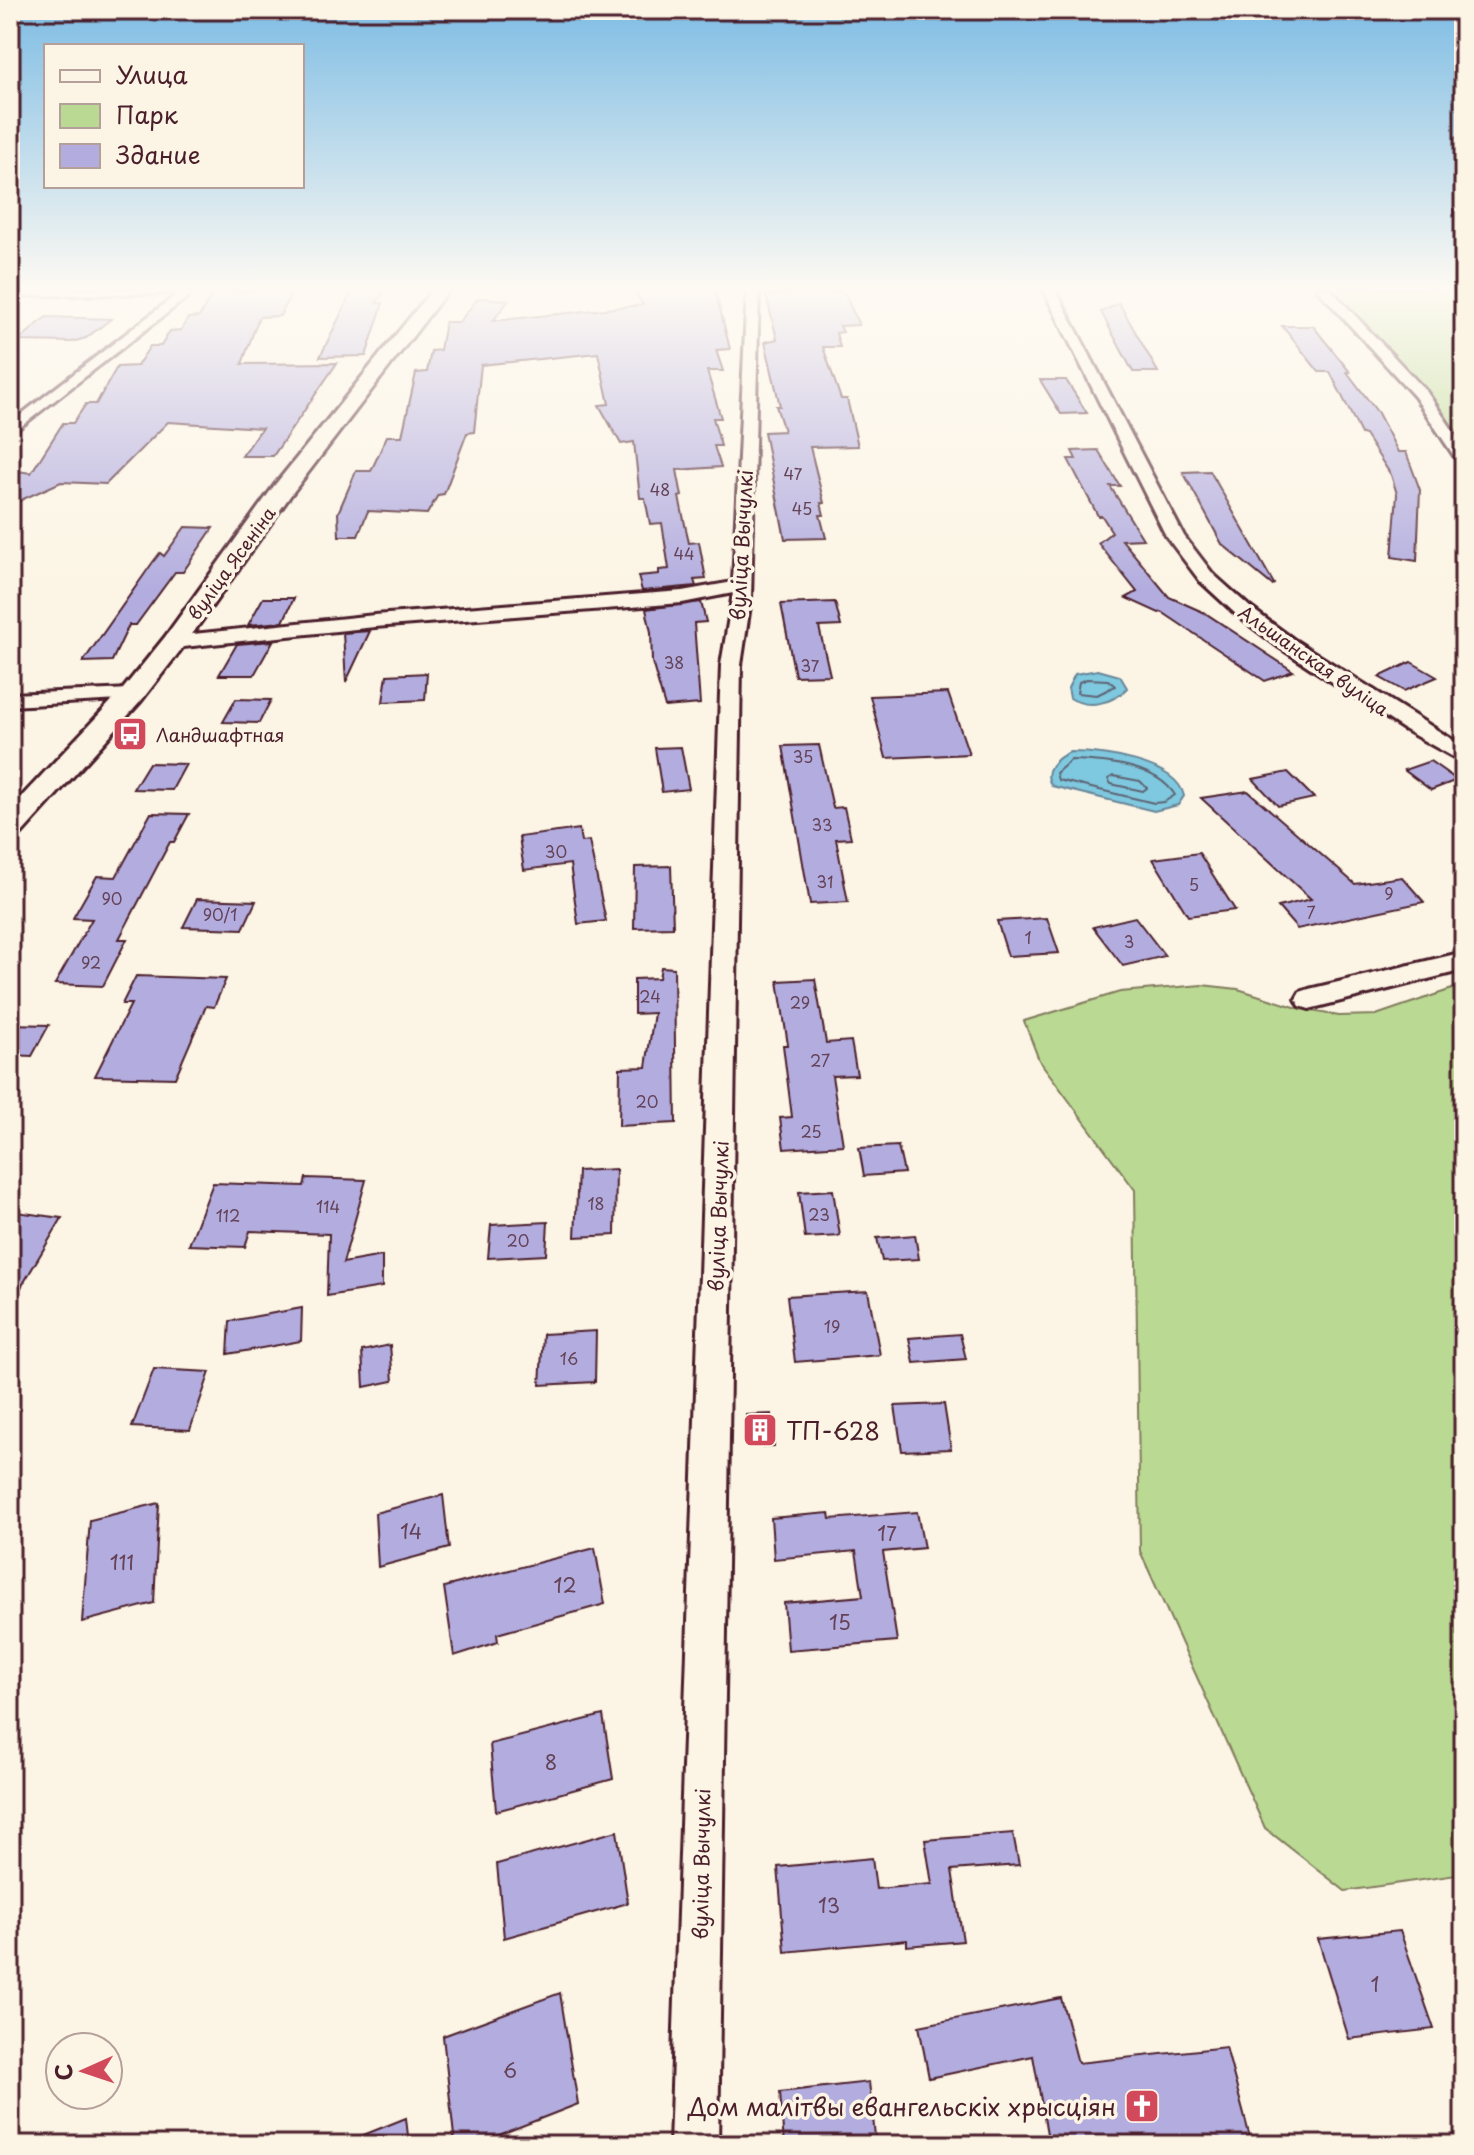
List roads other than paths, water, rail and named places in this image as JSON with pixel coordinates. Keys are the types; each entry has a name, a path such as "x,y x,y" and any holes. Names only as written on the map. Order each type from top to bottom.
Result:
{"street":[{"path":"10,430 62,390"},
{"name":"вуліца Ясеніна","path":"10,827 132,695 174,642 282,491 362,390"},
{"name":"вуліца Вычулкі","path":"694,2145 731,665 742,586 749,390"},
{"name":"Альшанская вуліца","path":"1100,390 1191,562 1252,621 1418,731 1464,756"},
{"path":"1417,390 1464,459"},
{"path":"174,642 375,621 682,597 742,586"},
{"path":"10,700 132,695"},
{"path":"1309,999 1464,961"}],"water":[{"path":"1098,670 1120,676 1127,688 1115,698 1100,703 1084,703 1070,698 1068,688 1075,674"},
{"path":"1070,752 1118,757 1153,767 1178,784 1184,796 1178,805 1154,811 1052,786 1049,770 1055,761"}],"place":[{"name":"Ландшафтная","path":"130,734"},
{"name":"ТП-628","path":"760,1430"},
{"name":"Дом малітвы евангельскіх хрысціян","path":"1142,2106"}]}
